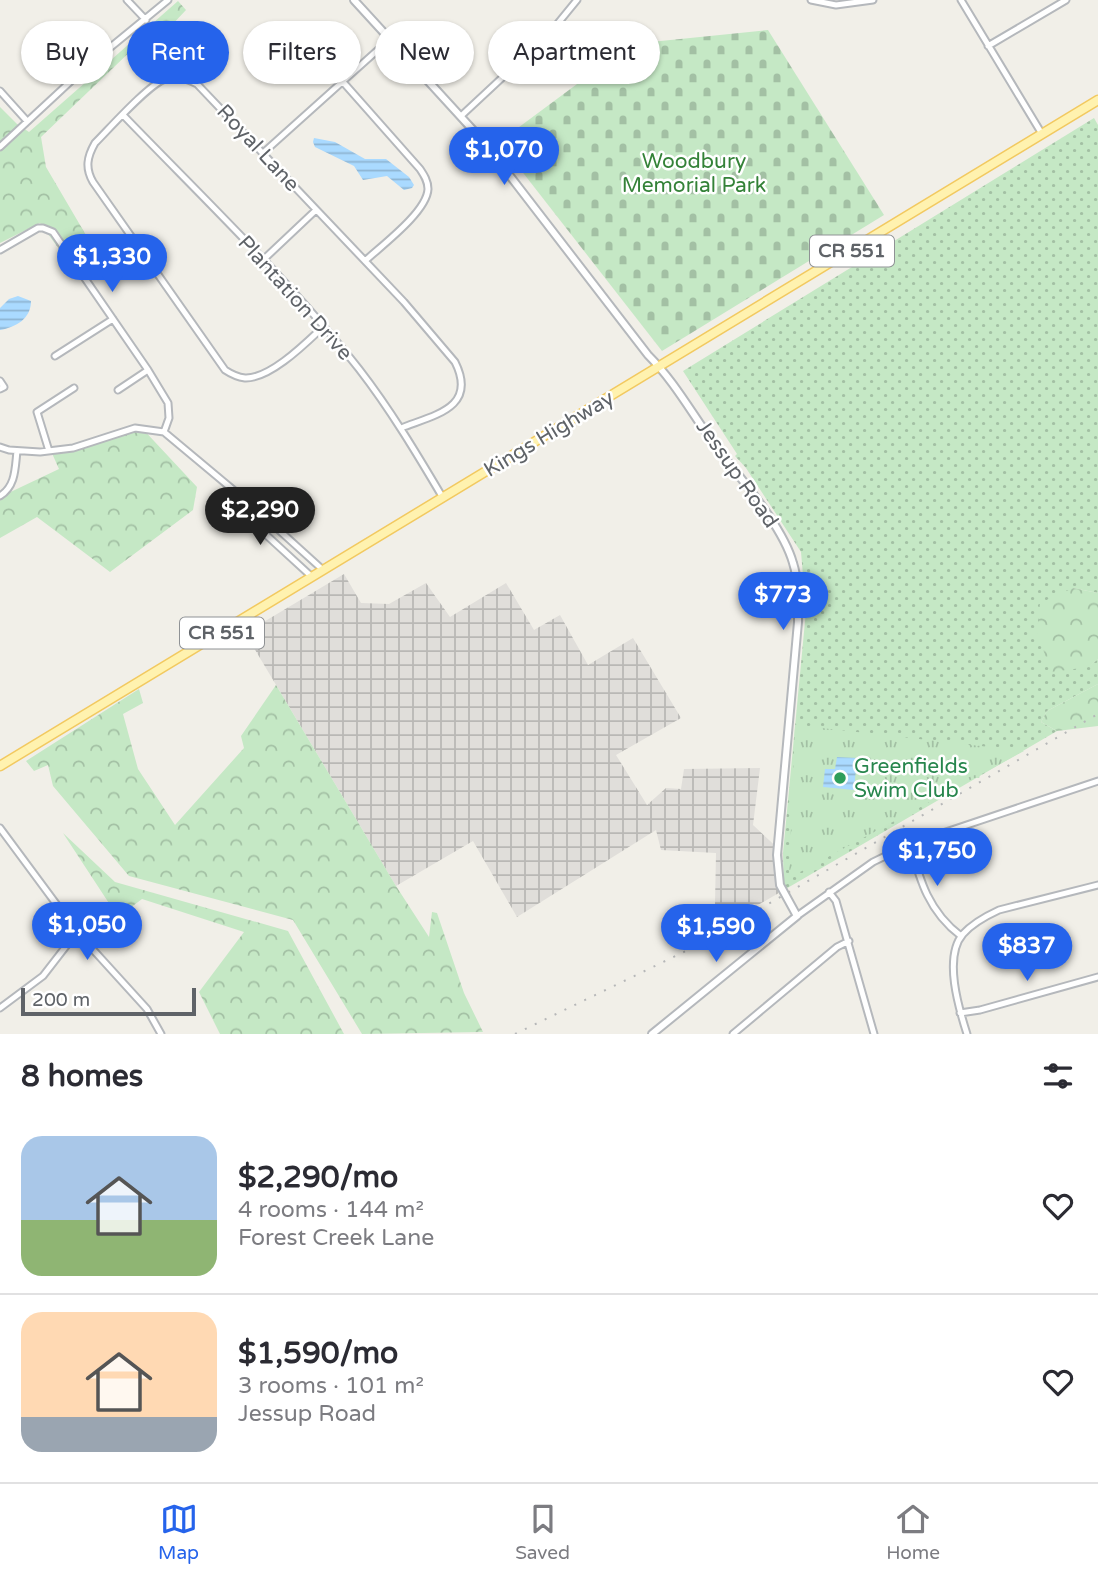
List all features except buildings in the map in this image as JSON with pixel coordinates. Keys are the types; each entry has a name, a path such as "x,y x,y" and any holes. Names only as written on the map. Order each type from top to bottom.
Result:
{"main road":[{"name":"Kings Highway","path":"0,766 1098,100"}],"street":[{"path":"127,0 146,20"},
{"path":"0,147 84,69 169,0"},
{"name":"Jessup Road","path":"354,0 375,23"},
{"path":"461,116 550,33 577,0"},
{"path":"811,0 836,5 873,0"},
{"path":"961,0 1042,134"},
{"path":"988,46 1066,0"},
{"path":"361,66 375,53"},
{"name":"Royal Lane","path":"323,327 303,346 257,376 235,376 225,369 89,174 89,155 95,143 156,84 165,79 187,79 197,85 365,261 455,362 460,373 461,396 445,410 401,428"},
{"path":"263,153 341,84"},
{"path":"345,84 420,169 426,178 428,189 426,199 412,218 365,261"},
{"name":"Jessup Road","path":"431,84 513,176 648,355 660,367 771,520 793,561 798,589 798,622 777,855 780,885 797,916"},
{"path":"0,92 27,121"},
{"name":"Plantation Drive","path":"124,116 263,260 360,371 401,428 443,498"},
{"path":"263,260 316,210"},
{"path":"0,250 38,228 53,232 148,370 170,410 164,432"},
{"path":"55,356 113,319"},
{"path":"118,390 148,370"},
{"path":"0,381 4,387 0,389"},
{"path":"49,451 37,412 74,388"},
{"path":"0,447 17,451 49,451 73,448 135,428 164,432 323,570"},
{"path":"0,496 7,492 14,479 17,451"},
{"path":"239,496 251,521 312,577"},
{"path":"652,1034 797,916 873,863 910,844 1098,781"},
{"path":"0,828 77,932 147,1009 161,1034"},
{"path":"910,844 928,900 945,923 961,936"},
{"path":"967,1034 960,1013 953,966 955,950 961,936 985,917 999,910 1098,885"},
{"path":"829,892 836,901 849,941 873,1032 866,1034"},
{"path":"0,1008 43,976 77,932"},
{"path":"733,1034 837,947 849,941"},
{"path":"960,1013 980,1010 1098,977"}],"shaded area":[{"path":"344,574 361,603 389,604 426,583 450,617 506,583 534,630 560,615 588,665 633,638 681,718 616,755 647,805 666,788 681,789 684,769 760,768 753,825 783,853 784,890 725,924 715,904 716,853 661,850 656,830 517,917 473,841 396,886 245,633"}],"green space":[{"path":"178,1 186,10 176,21 155,21"},
{"name":"Woodbury Memorial Park","path":"768,30 884,215 662,351 499,142 577,84 660,84 660,41"},
{"path":"127,46 127,55 113,68 113,58"},
{"path":"84,84 96,84 41,137 46,167 100,259 75,271 40,223 0,243 0,107 29,132"},
{"path":"1094,118 1098,125 1098,593 1073,588 1088,667 1098,659 1098,684 1047,711 1041,722 1057,731 784,890 783,853 806,611 801,552 746,468 735,456 737,454 683,371"},
{"path":"140,426 197,487 193,510 110,572 37,517 0,538 0,497 59,469 51,451"},
{"path":"1073,588 1098,593 1098,659 1089,667 1051,672 1037,632 1040,603"},
{"path":"1098,684 1098,726 1057,731 1041,722 1047,711"},
{"path":"276,685 429,937 432,912 437,913 464,993 483,1032 362,1034 293,920 129,876 53,786 48,765 34,771 26,761 139,689 143,703 123,714 138,769 175,825 244,748 241,736"},
{"path":"795,725 1024,751 979,778 974,778 789,878"},
{"path":"63,833 115,882 288,931 344,1034 220,1034 199,992 244,932 142,899 118,917"}],"water":[{"path":"314,138 335,142 365,159 386,159 409,177 414,185 404,190 387,176 363,180 354,166 315,147"},
{"path":"18,296 31,301 28,313 17,324 0,330 0,308 9,299"},
{"name":"Greenfields Swim Club","path":"837,757 857,758 854,790 823,787 825,769 835,769"}],"railway":[{"path":"515,1034 692,948 1098,714"}],"place":[{"name":"Greenfields Swim Club","path":"840,778"}]}
